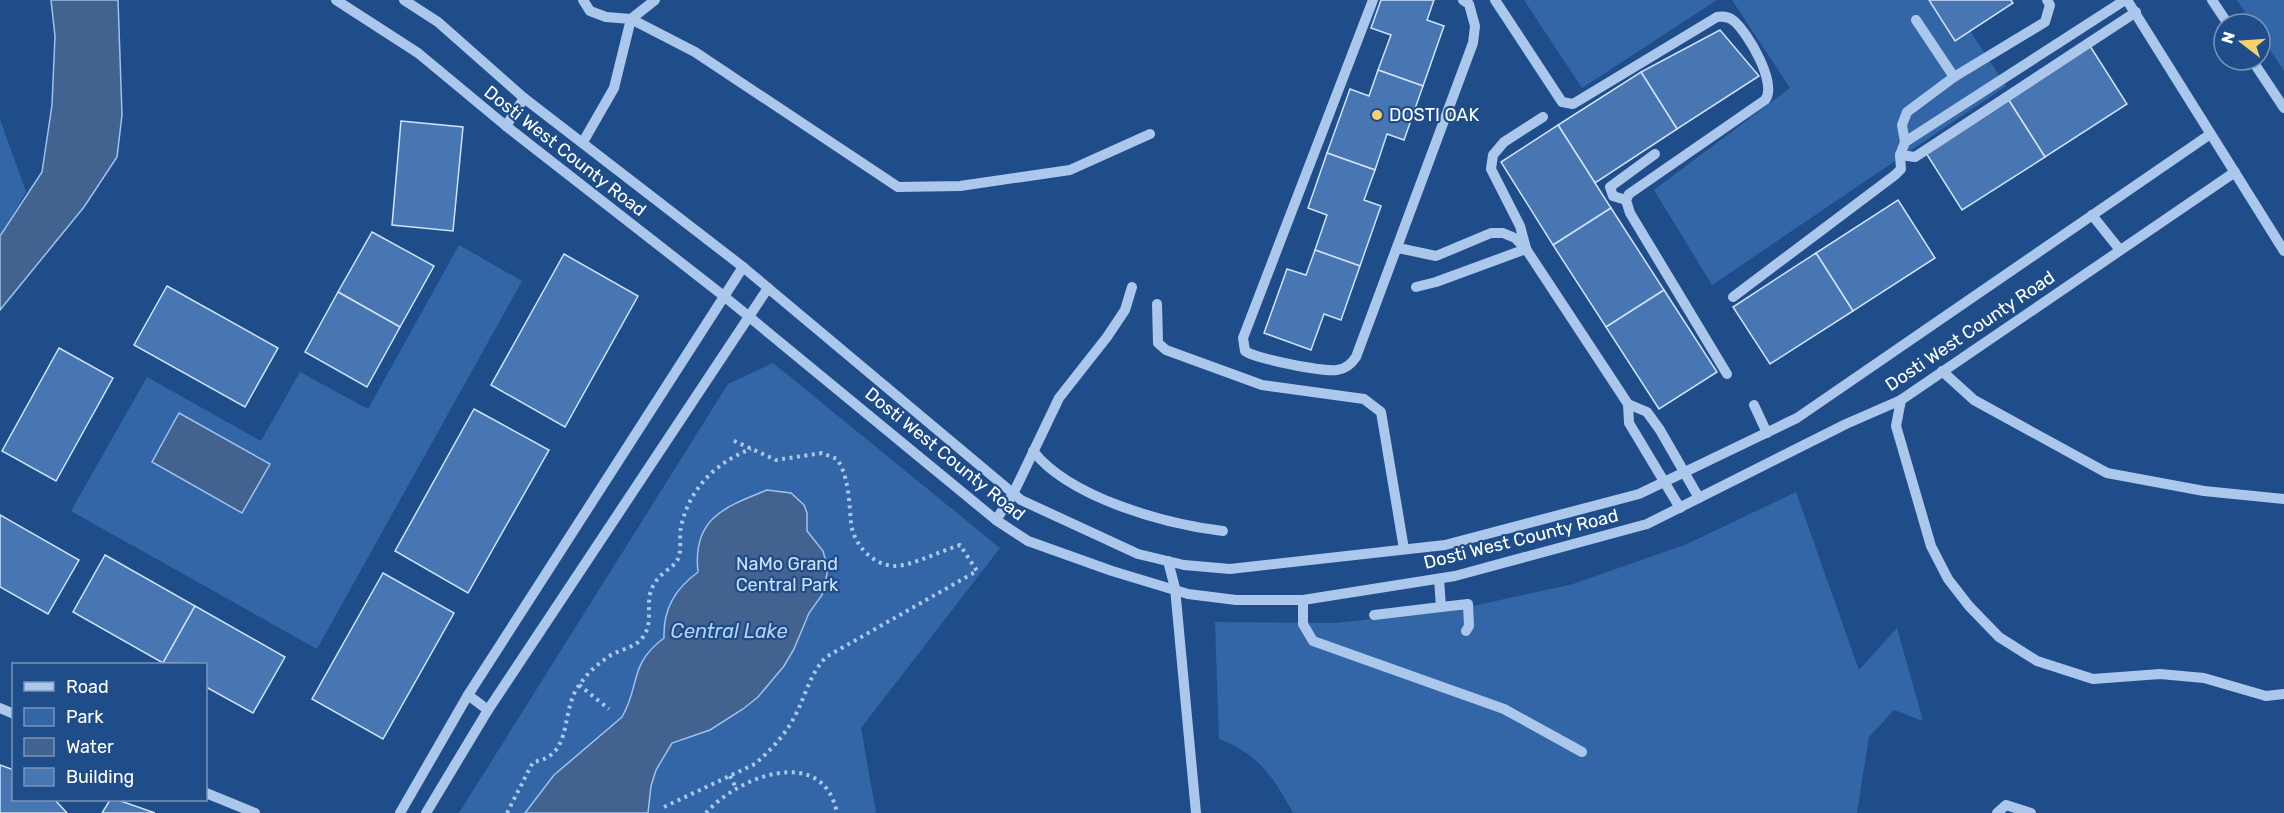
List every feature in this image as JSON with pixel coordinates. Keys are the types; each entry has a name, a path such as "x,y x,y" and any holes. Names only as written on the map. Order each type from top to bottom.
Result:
{"street":[{"name":"Dosti West County Road","path":"336,0 418,53 506,126 725,297 996,520 1028,541 1112,571 1175,588 1188,594 1236,600 1303,600 1440,579 1647,524 1846,424 1901,400 2235,172"},
{"name":"Dosti West County Road","path":"404,0 438,22 524,98 743,267 1013,494 1138,554 1168,561 1230,568 1445,545 1638,494 1797,418 2209,135"},
{"path":"583,0 590,11 606,17 631,19 695,52 898,187 960,186 1071,170 1150,134"},
{"path":"583,142 614,88 631,19 655,0"},
{"path":"1373,0 1243,338 1245,351 1258,357 1335,371 1352,363 1398,248 1473,43 1474,26 1469,4 1463,0"},
{"path":"1494,0 1562,102 1573,104 1717,17 1725,16 1735,21 1760,59 1769,85 1765,100 1629,194 1626,200 1630,213 1727,374"},
{"path":"1733,297 1895,175 1900,169 1900,156 1905,142 1902,125 1907,111 1954,76 2044,22 2050,5 2047,0"},
{"path":"1905,142 2126,0 2136,12 2209,135 2284,251"},
{"path":"1900,156 1915,157 2136,12"},
{"path":"1916,20 1954,76"},
{"path":"2260,72 2284,108"},
{"path":"506,126 524,98"},
{"path":"1526,249 1520,226 1491,169 1493,155 1504,142 1543,117"},
{"path":"1626,200 1613,196 1610,187 1655,154"},
{"path":"2092,215 2120,250"},
{"path":"1398,248 1436,256 1491,233 1503,233 1515,238 1526,249 1628,404 1629,423 1680,508"},
{"path":"1416,287 1436,282 1526,249"},
{"path":"400,813 468,695 743,267"},
{"path":"996,520 1013,494 1059,398 1107,337 1125,310 1132,287"},
{"path":"426,813 488,710 768,288"},
{"path":"1157,304 1158,343 1166,350 1262,385 1364,399 1381,412 1404,549"},
{"path":"1942,371 1974,400 2107,473 2204,491 2284,499"},
{"path":"1901,400 1896,426 1931,546 1948,579 1999,637 2037,661 2093,679 2160,674 2204,678 2266,696 2284,694"},
{"path":"1628,404 1647,412 1700,498"},
{"path":"1754,405 1767,433"},
{"path":"1033,451 1042,462 1087,493 1164,521 1223,531"},
{"path":"1168,561 1175,588 1196,813"},
{"path":"1440,579 1441,607"},
{"path":"1303,600 1303,624 1313,641 1504,709 1582,752"},
{"path":"1374,615 1468,604 1469,626 1466,631"},
{"path":"468,695 488,710"},
{"path":"207,793 255,813"},
{"path":"1997,813 2006,806 2031,813"}],"path":[{"path":"664,807 755,764 776,743 796,714 812,674 826,657 977,571 960,544 901,566 879,562 862,549 856,540 852,530 851,509 837,459 822,453 776,460 730,439"},
{"path":"507,813 533,762 549,758 560,747 570,704 579,686 601,662 642,639 648,625 648,602 653,585 663,571 678,559 682,522 694,494 713,471 738,454 752,449"},
{"path":"579,686 609,709"},
{"path":"705,813 736,788 782,772 806,775 825,788 837,813"},
{"path":"730,776 736,788"}],"green space":[{"path":"1524,0 1717,0 1582,88"},
{"path":"1732,0 1950,0 2006,86 1712,285 1654,190 1790,88"},
{"path":"2237,0 2284,0 2284,71 2272,52 2272,12 2245,12"},
{"path":"0,119 26,192 0,236"},
{"path":"459,245 522,281 317,649 71,511 147,377 261,441 300,372 368,409"},
{"name":"NaMo Grand Central Park","path":"773,363 1000,548 861,728 876,813 459,813 728,384"},
{"path":"1796,492 1859,670 1897,628 1923,721 1894,710 1869,737 1857,813 1293,813 1264,768 1245,752 1219,739 1215,622 1335,623 1455,610 1573,584 1687,544"}],"water":[{"path":"51,0 118,0 122,115 117,157 84,207 0,310 0,236 42,172 52,105 55,36"},
{"path":"179,413 270,464 242,513 152,462"},
{"name":"Central Lake","path":"767,490 791,493 804,505 807,513 807,531 823,551 826,562 827,574 822,595 809,613 784,666 758,697 743,709 710,730 672,743 656,770 651,786 648,813 525,813 554,775 622,717 640,666 645,657 664,638 666,618 672,600 683,585 698,572 700,539 706,527 725,509"}],"building":[{"name":"DOSTI OAK","path":"1381,0 1434,0 1427,20 1444,26 1423,86 1378,70 1391,35 1371,28"},
{"path":"1929,0 2011,0 2013,3 1955,41"},
{"path":"1720,30 1759,76 1677,129 1641,72"},
{"path":"2090,46 2127,104 2045,157 2008,99"},
{"name":"DOSTI OAK","path":"1378,70 1423,86 1404,140 1387,134 1375,170 1327,153 1350,89 1369,96"},
{"path":"1641,72 1677,129 1595,183 1558,125"},
{"path":"2008,99 2045,157 1962,210 1926,153"},
{"path":"401,121 463,127 453,231 392,225"},
{"path":"1558,125 1611,208 1553,245 1501,162"},
{"name":"DOSTI OAK","path":"1327,153 1375,170 1364,200 1381,206 1360,266 1315,250 1327,215 1308,208"},
{"path":"1898,200 1935,258 1853,311 1816,253"},
{"path":"1611,208 1664,290 1606,327 1553,245"},
{"path":"372,232 434,266 400,327 338,292"},
{"path":"1315,250 1360,266 1341,320 1324,314 1311,350 1264,333 1287,269 1306,275"},
{"path":"1816,253 1853,311 1770,364 1733,307"},
{"path":"564,254 638,296 565,427 491,385"},
{"path":"167,286 278,348 245,407 134,345"},
{"path":"1664,290 1717,372 1659,409 1606,327"},
{"path":"338,292 400,327 367,387 305,352"},
{"path":"59,348 113,378 56,481 2,451"},
{"path":"474,409 549,450 468,593 395,551"},
{"path":"0,515 79,560 48,614 0,587"},
{"path":"105,555 195,606 163,663 73,612"},
{"path":"383,573 454,613 383,739 312,699"},
{"path":"195,606 285,657 253,713 207,688 207,663 163,663"},
{"path":"0,765 12,769 12,801 56,801 67,813 0,813"},
{"path":"109,801 121,801 155,813 102,813"}],"place":[{"name":"DOSTI OAK","path":"1377,115"}]}
